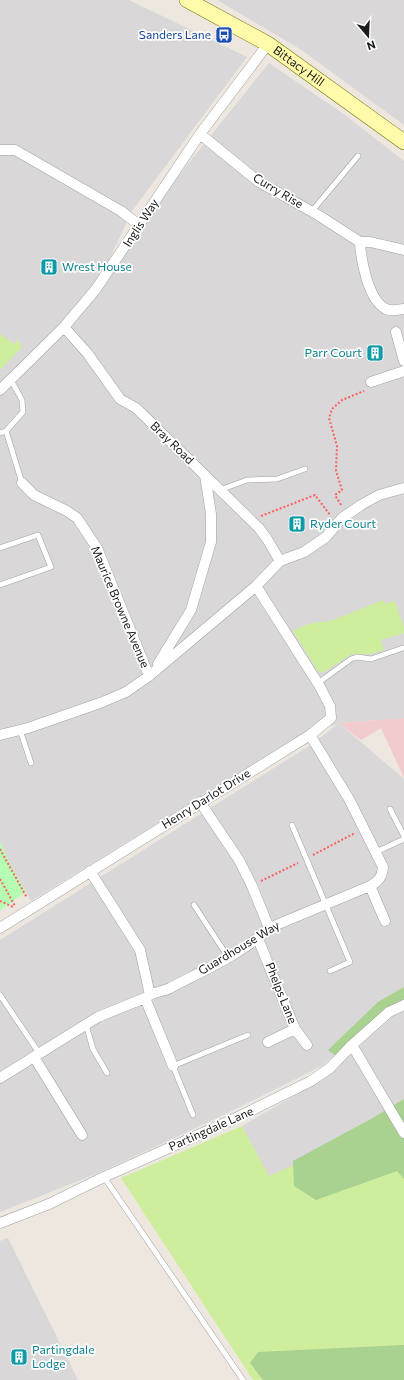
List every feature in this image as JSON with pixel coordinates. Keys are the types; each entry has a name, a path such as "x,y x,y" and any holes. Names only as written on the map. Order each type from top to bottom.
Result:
{"main road":[{"name":"Bittacy Hill","path":"187,0 268,44 404,142"}],"street":[{"name":"Inglis Way","path":"0,390 64,328 96,289 200,134 268,44"},
{"name":"Curry Rise","path":"200,134 259,182 312,211 360,242 370,242 404,250"},
{"path":"0,150 15,150 121,211 139,225"},
{"path":"360,242 361,258 373,295 379,304 387,310 404,309"},
{"name":"Bray Road","path":"64,328 88,354 120,398 136,408 251,520 267,539 280,561"},
{"path":"396,332 404,361"},
{"path":"371,382 404,371"},
{"path":"150,676 164,656 191,610 211,542 211,514 205,475"},
{"name":"Maurice Browne Avenue","path":"0,735 20,730 100,703 126,692 150,676 97,548 78,518 34,495 22,483"},
{"path":"150,676 256,586 280,561 304,552 326,537 347,514 379,495 404,488"},
{"name":"Henry Darlot Drive","path":"0,928 310,734 331,718 330,706 318,683 256,586"},
{"name":"Guardhouse Way","path":"0,1078 98,1017 147,996 164,991 228,957 258,939 269,928 377,882 382,876 383,867 349,799 310,734"},
{"path":"200,802 239,860 252,886 269,928"},
{"path":"90,871 140,950 147,996 173,1066"},
{"path":"370,886 385,921"},
{"name":"Phelps Lane","path":"258,939 295,1029 307,1045"},
{"name":"Partingdale Lane","path":"0,1223 49,1204 104,1177 236,1118 311,1081 330,1068 352,1045 389,1012 404,1005"},
{"path":"268,1042 295,1029"},
{"path":"352,1045 404,1133"},
{"path":"36,1055 82,1135"}],"lane":[{"path":"312,211 358,156"},
{"path":"11,380 22,400 23,412 3,432 22,483"},
{"path":"220,490 247,480 277,479 305,468"},
{"path":"0,548 38,535 52,567 0,585"},
{"path":"318,683 351,659 357,657 371,659 403,648"},
{"path":"20,730 31,763"},
{"path":"376,852 404,838 390,809"},
{"path":"292,825 350,962 330,970"},
{"path":"194,905 228,957"},
{"path":"0,995 36,1055"},
{"path":"86,1025 93,1049 106,1073"},
{"path":"193,1115 173,1066 248,1035"},
{"path":"104,1177 243,1380"}],"path":[{"path":"347,514 335,495 342,490 336,471 337,446 329,418 332,409 342,400 363,392 371,382"},
{"path":"251,520 315,496 337,524"},
{"path":"0,849 33,908"},
{"path":"0,879 17,909"}],"shaded area":[{"path":"0,0 129,0 247,57 132,211 97,286 139,225 269,63 345,115 404,161 404,718 339,723 404,779 404,1000 387,1007 322,1066 211,1121 96,1174 0,1212 0,940 309,746 338,724 307,731 31,901 13,870 0,842"},
{"path":"217,0 404,0 404,125 300,49"},
{"path":"404,718 404,778 381,728 361,740 339,723"},
{"path":"404,1010 404,1120 397,1120 269,1177 242,1126 323,1079 391,1017"},
{"path":"8,1238 78,1380 0,1380 0,1241"}],"green space":[{"path":"0,334 14,344 18,340 22,347 0,370"},
{"path":"383,600 385,604 395,601 404,628 404,633 381,640 384,650 371,654 352,654 324,672 317,670 293,631 310,624 328,622"},
{"path":"0,842 13,870 26,892 0,911"},
{"path":"404,987 404,1001 336,1056 328,1050 378,1002"},
{"path":"404,1099 404,1179 397,1171 316,1200 294,1186 293,1161 371,1119"},
{"path":"397,1120 404,1120 404,1380 253,1380 121,1178 242,1126 269,1176"},
{"path":"404,1345 404,1380 263,1380 250,1363 258,1352"}],"place":[{"name":"Sanders Lane","path":"224,35"},
{"name":"Wrest House","path":"49,267"},
{"name":"Parr Court","path":"375,353"},
{"name":"Ryder Court","path":"297,524"},
{"name":"Partingdale Lodge","path":"19,1357"}]}
